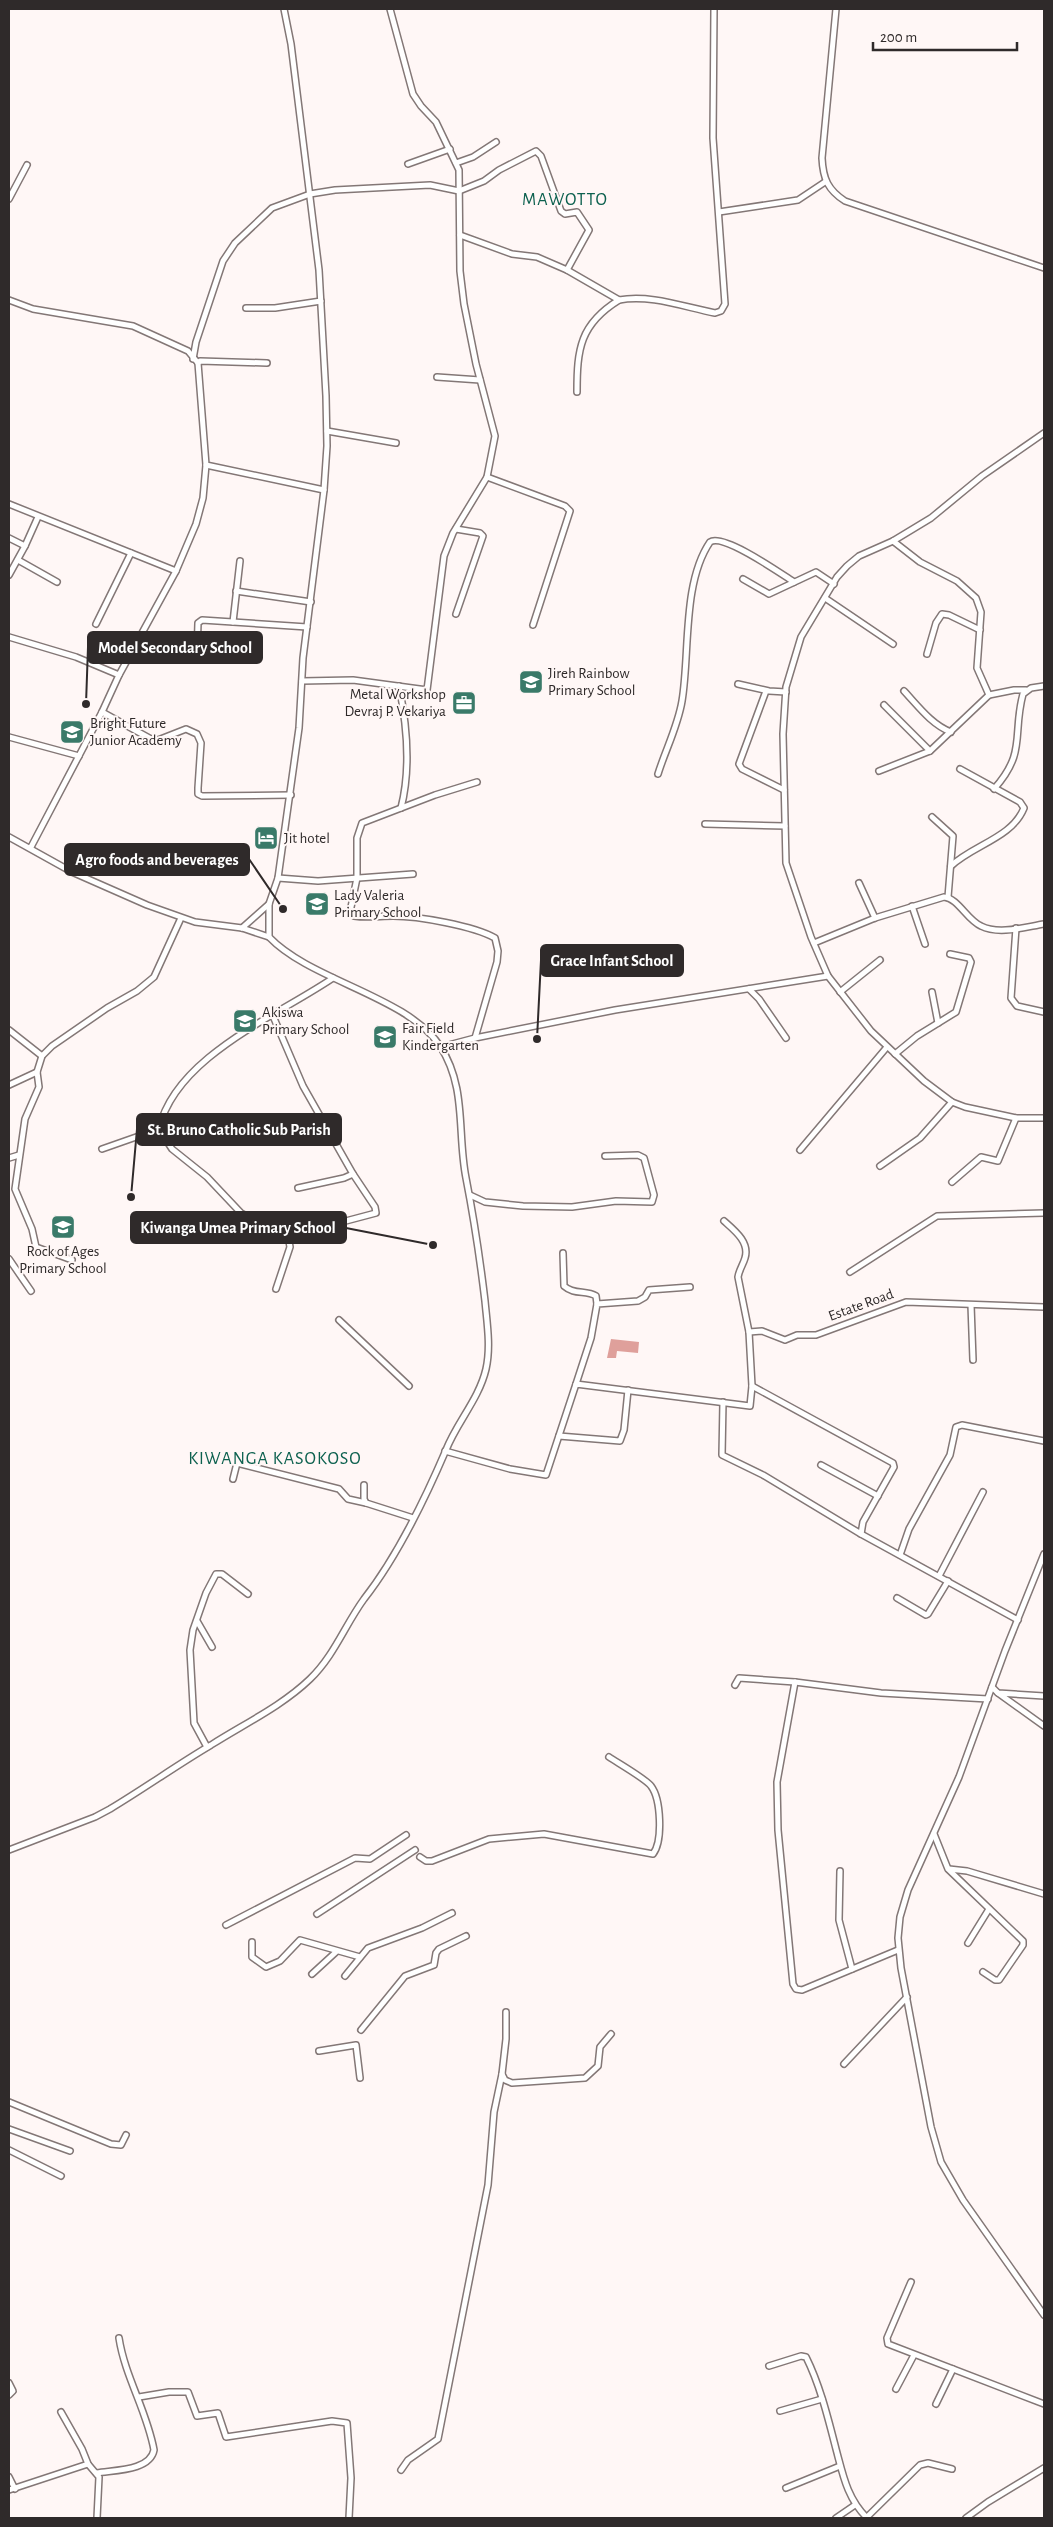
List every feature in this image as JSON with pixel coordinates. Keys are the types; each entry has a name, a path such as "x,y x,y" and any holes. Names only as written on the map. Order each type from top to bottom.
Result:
{"street":[{"path":"269,937 269,904 278,878 291,795 307,627 324,490 327,431 321,301 310,194 284,9"},
{"path":"302,682 353,680 427,690 444,556 456,529 488,477 495,436 480,380 464,304 460,271 459,170 436,122 413,94 390,9"},
{"path":"577,392 577,360 581,341 592,321 619,300 632,297 715,313 721,311 725,304 713,138 714,9"},
{"path":"836,9 822,158 825,182 835,194 845,201 986,246 1044,268"},
{"path":"456,163 473,157 496,142"},
{"path":"408,164 450,149"},
{"path":"31,847 102,712 119,675 176,571 196,524 203,498 206,465 195,361 196,342 228,252 272,208 310,194 430,185 460,191 484,181 534,150 540,152 561,211 566,214 577,212 589,230 567,270"},
{"path":"9,199 28,165"},
{"path":"719,212 798,200 825,182"},
{"path":"460,235 512,254 536,257 567,270 619,300"},
{"path":"9,300 33,309 133,326 188,351 195,361"},
{"path":"246,308 275,308 321,301"},
{"path":"195,361 267,363"},
{"path":"437,377 480,380"},
{"path":"327,431 396,443"},
{"path":"1044,432 982,476 937,514 892,541 859,556 842,572 801,637 792,664 786,692 783,734 786,863 814,943 828,976 870,1031 952,1102 974,1110 1016,1118 1044,1118"},
{"path":"206,465 324,490"},
{"path":"488,477 565,506 570,511 533,625"},
{"path":"9,504 176,571"},
{"path":"9,575 38,517"},
{"path":"456,529 480,533 483,536 456,614"},
{"path":"9,538 25,546"},
{"path":"658,774 682,702 689,607 700,563 710,542 715,540 730,544 794,582"},
{"path":"892,541 920,562 957,581 970,591 980,606 977,668 989,695"},
{"path":"96,624 131,553"},
{"path":"18,560 57,582"},
{"path":"233,622 240,561"},
{"path":"743,579 769,594 816,572 834,584"},
{"path":"236,591 310,602"},
{"path":"825,598 893,644"},
{"path":"927,654 936,623 942,614 949,615 980,630"},
{"path":"197,654 200,621 307,627"},
{"path":"9,637 76,657 119,675"},
{"path":"738,684 766,691 786,692"},
{"path":"399,686 406,763 405,792 401,808"},
{"path":"879,771 930,751 989,695 1044,686"},
{"path":"904,690 931,720 942,729 952,732"},
{"path":"994,788 1014,762 1018,750 1021,699 1026,690"},
{"path":"766,691 739,764 742,768 784,790"},
{"path":"884,705 930,751"},
{"path":"102,712 152,739 158,740 186,729 197,734 201,742 198,794 202,796 291,795"},
{"path":"9,737 79,756"},
{"path":"952,866 964,855 1009,829 1020,816 1023,805 960,769"},
{"path":"474,1038 497,962 498,952 495,938 481,931 403,916 354,916 350,912 357,878 357,838 362,823 477,782"},
{"path":"932,817 953,836 948,897"},
{"path":"705,824 785,826"},
{"path":"9,837 96,883 181,918 210,925 242,928 269,937 281,948 415,1021 432,1035 441,1047 457,1084 461,1110 465,1172 479,1242 488,1348 486,1369 478,1392 445,1451 413,1518 341,1639 311,1678 281,1701 95,1818 9,1850"},
{"path":"278,878 318,881 413,874"},
{"path":"859,883 875,918"},
{"path":"814,943 875,918 948,897"},
{"path":"948,897 982,927 998,929 1044,924"},
{"path":"242,928 269,904"},
{"path":"912,906 925,944"},
{"path":"72,1260 36,1248 32,1229 17,1199 15,1189 25,1119 39,1087 37,1072 42,1056 86,1022 137,991 154,977 181,918"},
{"path":"1016,928 1010,998 1017,1006 1044,1012"},
{"path":"895,1054 917,1036 956,1012 971,962 969,958 950,954"},
{"path":"840,992 880,960"},
{"path":"441,1047 474,1038 637,1006 828,976"},
{"path":"276,1289 290,1247 287,1239 240,1213 207,1176 172,1149 159,1129 161,1119 169,1105 196,1067 207,1057 333,978"},
{"path":"749,989 759,999 786,1038"},
{"path":"932,992 938,1023"},
{"path":"273,1016 303,1086 353,1174 375,1207 376,1213 308,1231 287,1239"},
{"path":"9,1030 42,1056"},
{"path":"800,1150 887,1047"},
{"path":"9,1085 37,1072"},
{"path":"880,1166 920,1138 952,1102"},
{"path":"952,1182 981,1158 998,1161 1016,1118"},
{"path":"102,1149 159,1129"},
{"path":"9,1158 19,1155"},
{"path":"470,1195 485,1202 523,1206 572,1207 616,1201 652,1202 654,1195 644,1158 638,1155 605,1156"},
{"path":"298,1188 344,1178 353,1174"},
{"path":"850,1272 937,1216 1044,1213"},
{"path":"576,1384 750,1406 752,1386 749,1332 738,1277 738,1271 746,1257 744,1244 739,1234 724,1221"},
{"path":"445,1451 458,1457 546,1475 591,1338 597,1304 596,1296 591,1293 570,1291 564,1286 563,1254"},
{"path":"9,1259 31,1291"},
{"path":"597,1304 638,1301 645,1297 649,1290 690,1287"},
{"name":"Estate Road","path":"749,1332 762,1331 785,1340 798,1335 816,1335 906,1302 1044,1307"},
{"path":"971,1305 972,1360"},
{"path":"339,1320 409,1386"},
{"path":"752,1386 892,1461 894,1467 863,1522 861,1534"},
{"path":"559,1436 620,1441 624,1430 628,1390"},
{"path":"723,1402 722,1455 763,1475 861,1534 1018,1620"},
{"path":"900,1555 909,1529 950,1455 956,1427 962,1425 1044,1441"},
{"path":"234,1479 237,1463 339,1489 348,1499 413,1518"},
{"path":"821,1465 878,1496"},
{"path":"364,1485 364,1499 366,1503"},
{"path":"939,1576 983,1492"},
{"path":"1044,1554 959,1777 903,1906 898,1950 931,2127 941,2162 963,2200 1044,2315"},
{"path":"1038,1571 1044,1574"},
{"path":"207,1747 194,1723 190,1650 191,1635 206,1593 216,1574 222,1574 248,1594"},
{"path":"897,1598 926,1615 948,1581"},
{"path":"197,1621 212,1647"},
{"path":"735,1685 740,1678 795,1682 881,1693 988,1699"},
{"path":"795,1682 777,1782 778,1830 793,1984 796,1989 802,1990 898,1950"},
{"path":"992,1687 1044,1726"},
{"path":"998,1693 1044,1696"},
{"path":"420,1857 426,1861 432,1861 488,1838 544,1834 653,1854 656,1850 660,1828 658,1810 651,1786 609,1757"},
{"path":"934,1834 948,1869 1021,1939 1023,1945 999,1980 995,1980 983,1972"},
{"path":"226,1925 355,1858 370,1859 406,1835"},
{"path":"318,1914 415,1850"},
{"path":"948,1869 967,1871 1044,1894"},
{"path":"840,1871 839,1920 852,1970"},
{"path":"968,1943 989,1909"},
{"path":"345,1976 360,1957 373,1945 422,1928 452,1913"},
{"path":"361,2030 405,1976 434,1965 436,1953 440,1949 466,1936"},
{"path":"252,1942 252,1957 266,1967 280,1961 300,1940 336,1952 360,1957"},
{"path":"312,1974 336,1952"},
{"path":"844,2064 907,1997"},
{"path":"401,2470 408,2460 438,2439 488,2185 494,2112 502,2074 507,2034 506,2012"},
{"path":"502,2074 504,2080 521,2084 586,2078 598,2066 600,2048 611,2034"},
{"path":"319,2051 356,2046 360,2078"},
{"path":"9,2102 111,2144 121,2145 126,2135"},
{"path":"9,2128 70,2151"},
{"path":"9,2150 61,2176"},
{"path":"911,2282 887,2340 889,2344 1044,2404"},
{"path":"97,2473 136,2466 148,2460 154,2454 154,2445 139,2398 124,2363 119,2338"},
{"path":"896,2389 914,2355"},
{"path":"770,2366 805,2356 822,2399 846,2488 855,2505 866,2518 920,2465 928,2463 952,2470"},
{"path":"936,2404 953,2369"},
{"path":"9,2383 13,2391 9,2395"},
{"path":"139,2398 169,2392 188,2392 197,2416 218,2413 226,2437 332,2421 347,2423 351,2478 349,2518"},
{"path":"780,2411 822,2399"},
{"path":"61,2412 82,2449 88,2464 97,2473 99,2486 98,2518"},
{"path":"9,2478 12,2490 88,2464"},
{"path":"786,2488 840,2466"},
{"path":"966,2518 988,2502 1044,2468"},
{"path":"836,2518 855,2505"}],"shaded area":[{"path":"611,1339 639,1342 638,1353 617,1351 616,1358 607,1358"}],"place":[{"name":"Jireh Rainbow Primary School","path":"531,682"},
{"name":"Metal Workshop Devraj P. Vekariya","path":"464,703"},
{"name":"Model Secondary School","path":"86,704"},
{"name":"Bright Future Junior Academy","path":"72,732"},
{"name":"Jit hotel","path":"266,838"},
{"name":"Lady Valeria Primary School","path":"317,904"},
{"name":"Agro foods and beverages","path":"283,909"},
{"name":"Akiswa Primary School","path":"245,1021"},
{"name":"Fair Field Kindergarten","path":"385,1037"},
{"name":"Grace Infant School","path":"537,1039"},
{"name":"St. Bruno Catholic Sub Parish","path":"131,1197"},
{"name":"Rock of Ages Primary School","path":"63,1227"},
{"name":"Kiwanga Umea Primary School","path":"433,1245"}],"district":[{"name":"MAWOTTO","path":"565,200"},
{"name":"KIWANGA KASOKOSO","path":"275,1459"}]}
